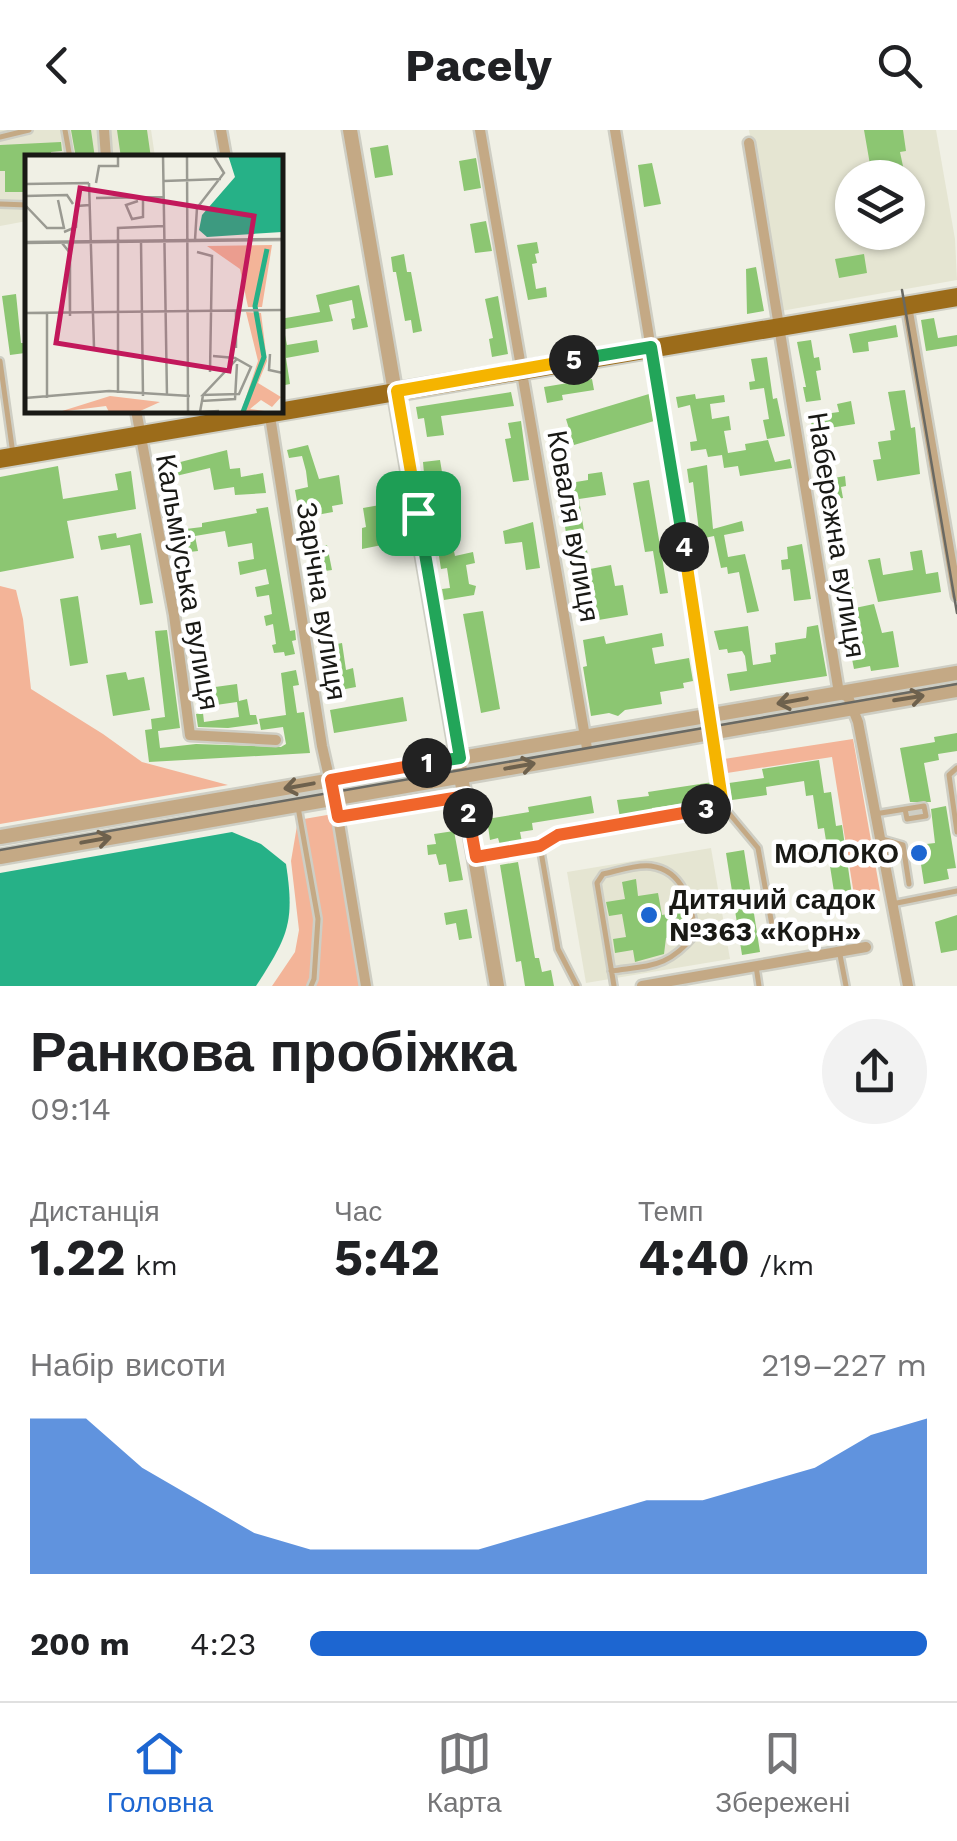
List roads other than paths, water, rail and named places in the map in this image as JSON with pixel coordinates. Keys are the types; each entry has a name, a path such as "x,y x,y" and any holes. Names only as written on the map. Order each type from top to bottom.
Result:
{"main road":[{"path":"282,410 957,297"},
{"path":"7,458 269,412"}],"street":[{"path":"104,130 106,155"},
{"path":"221,130 225,155"},
{"path":"350,130 497,986"},
{"name":"Коваля вулиця","path":"480,130 588,754"},
{"path":"615,130 714,732"},
{"name":"Набережна вулиця","path":"749,143 840,692 848,696 858,722 908,986"},
{"path":"907,306 957,596"},
{"name":"Кальміуська вулиця","path":"136,412 174,615 190,735 276,740"},
{"name":"Зарічна вулиця","path":"269,412 322,746 366,986"},
{"path":"0,837 957,672"},
{"path":"0,857 957,690"},
{"path":"642,986 866,947"}],"lane":[{"path":"0,137 29,130"},
{"path":"65,130 69,155"},
{"path":"0,204 25,205"},
{"path":"0,361 7,458"},
{"path":"714,732 712,741 723,806 758,848 774,936"},
{"path":"957,768 948,776 957,832"},
{"path":"338,817 466,796"},
{"path":"298,805 318,919 311,986"},
{"path":"476,857 540,846 558,835 723,806"},
{"path":"875,814 905,809"},
{"path":"880,838 903,846 910,884"},
{"path":"540,846 558,949 577,986"},
{"path":"611,972 662,964 678,954 696,934 689,896 676,878 651,866 603,874 597,883 611,972 614,986"},
{"path":"892,904 957,891"},
{"path":"840,952 846,986"},
{"path":"756,966 759,986"}],"tram line":[{"path":"902,290 957,613"},
{"path":"0,850 957,684"}],"place":[{"name":"МОЛОКО","path":"919,853"},
{"name":"Дитячий садок №363 «Корн»","path":"649,915"}]}
